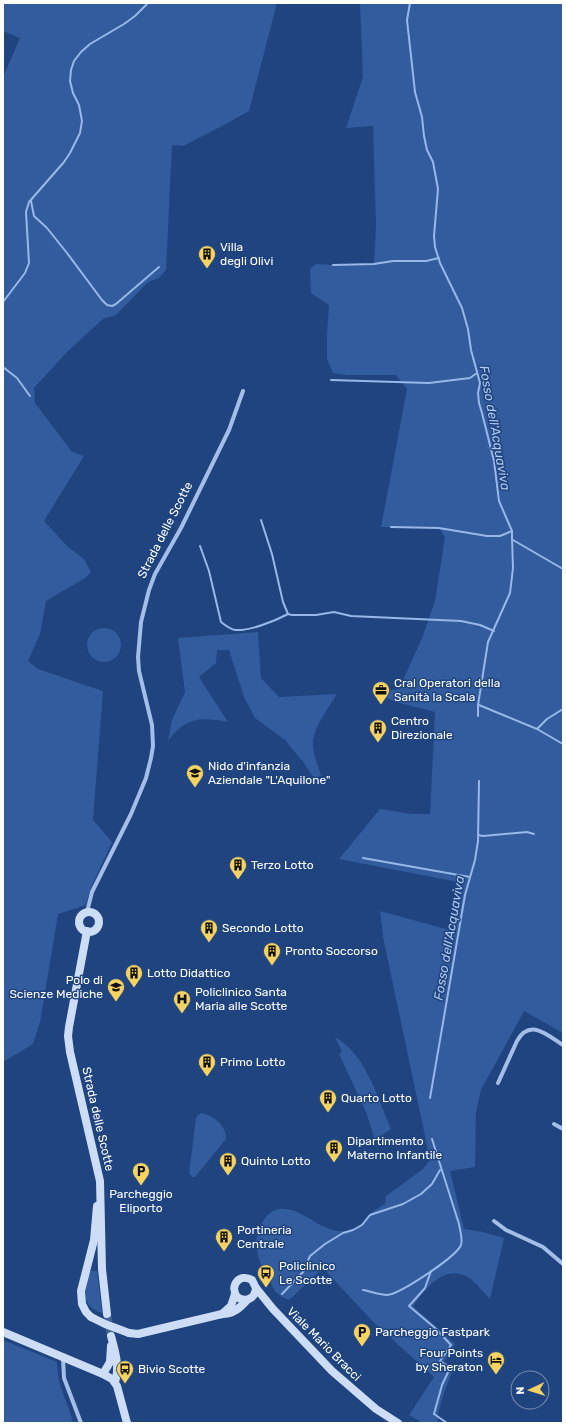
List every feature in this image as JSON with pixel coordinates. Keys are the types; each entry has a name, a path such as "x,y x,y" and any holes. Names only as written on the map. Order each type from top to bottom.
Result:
{"street":[{"name":"Strada delle Scotte","path":"87,912 95,914 98,922 95,929 87,931 82,929 79,920 82,915 87,912 92,892 130,818 146,778 152,758 152,724 140,676 138,657 141,622 148,590 155,574 181,528 229,430 242,391"},
{"name":"Strada delle Scotte","path":"87,931 68,1036 70,1052 99,1172 101,1198 101,1259 107,1314"},
{"path":"498,1083 517,1041 527,1030 539,1030 563,1045"},
{"path":"554,1124 563,1129"},
{"path":"101,1198 96,1210 95,1236 81,1287 81,1298 85,1310 91,1317 129,1333 138,1334 236,1311 256,1292 256,1288"},
{"path":"494,1221 506,1230 543,1247 563,1264"},
{"path":"88,1266 97,1257 101,1259"},
{"name":"Viale Mario Bracci","path":"273,1309 249,1299 240,1299 235,1294 234,1285 237,1280 246,1277 252,1280 256,1285 256,1288 273,1309 337,1376 376,1409 398,1423"},
{"path":"222,1314 231,1306 235,1294"},
{"path":"3,1332 103,1374 115,1382 127,1423"},
{"path":"103,1374 110,1362 111,1336 117,1372 115,1382"},
{"path":"63,1358 64,1378 81,1423"}],"shaded area":[{"path":"3,3 277,3 249,111 183,146 172,145 166,270 159,278 148,282 116,315 103,319 68,351 34,388 35,403 72,452 84,456 44,521 68,547 84,559 91,572 85,578 46,601 40,634 28,661 38,669 103,691 93,820 112,842 90,890 86,905 58,914 40,1022 33,1044 3,1062 3,77 20,38 3,31"},
{"path":"360,3 563,3 563,1033 524,1011 481,1090 476,1112 475,1167 450,1171 464,1229 483,1232 504,1238 490,1299 470,1278 461,1274 451,1274 444,1275 432,1283 413,1306 455,1344 444,1361 454,1368 443,1395 437,1423 423,1423 409,1415 434,1377 375,1324 323,1268 289,1300 279,1295 274,1290 262,1266 256,1244 259,1229 263,1221 270,1213 277,1209 290,1210 299,1213 327,1228 336,1231 346,1231 357,1227 368,1216 385,1204 386,1196 423,1169 430,1160 383,937 380,911 453,931 463,883 339,859 380,809 412,814 430,814 435,712 396,702 385,697 386,691 399,689 422,638 435,601 445,537 439,528 381,527 407,389 396,375 347,375 333,373 327,359 329,305 311,293 310,269 316,264 374,264 376,225 373,126 346,128 363,77"},
{"path":"107,628 116,633 120,638 120,652 116,657 111,661 101,662 97,661 88,652 87,642 88,638 97,629"},
{"path":"258,632 261,678 279,697 337,694 322,717 314,736 313,750 321,775 315,780 304,763 285,740 255,718 244,697 229,650 217,650 216,663 199,677 228,722 209,719 194,721 181,727 168,741 172,720 185,692 178,638"},
{"path":"335,1037 355,1054 363,1066 376,1091 391,1129 375,1140 366,1112 339,1054 342,1052"},
{"path":"202,1113 219,1122 226,1134 226,1139 195,1177 192,1177 189,1173 196,1118"},
{"path":"90,1271 97,1271 102,1313 90,1306 87,1301 86,1291"},
{"path":"3,1340 57,1362 59,1379 73,1423 3,1423"}],"waterway":[{"path":"3,302 25,273 29,263 26,212 29,202 64,162 80,133 82,121 79,105 73,93 70,81 74,61 90,44 124,24 135,16 148,3"},
{"name":"Fosso dell'Acquaviva","path":"410,3 407,20 415,92 422,117 427,150 433,162 438,189 434,236 435,247 440,263 462,308 468,329 471,350 480,383 478,393 479,403 494,461 499,501 512,531 513,568 510,593 488,642 478,705 478,716"},
{"path":"31,201 34,216 47,228 107,305 112,306 116,304 159,267"},
{"path":"333,265 374,264 393,261 426,261 439,258"},
{"path":"3,367 17,378 30,396"},
{"path":"331,380 429,383 470,378 477,373"},
{"path":"261,520 272,554 283,602 288,614"},
{"path":"391,527 439,528 487,536 500,536 512,531"},
{"path":"513,540 563,569"},
{"path":"200,546 209,571 221,622 233,630 255,627 288,614 316,615 334,612 351,616 461,621 480,625 494,631"},
{"path":"479,705 537,729 563,744"},
{"path":"537,729 547,719 563,709"},
{"name":"Fosso dell'Acquaviva","path":"430,1098 465,895 475,860 478,841 479,781"},
{"path":"478,835 483,836 527,832 534,834"},
{"path":"363,858 470,877"},
{"name":"Fosso dell'Acquaviva","path":"363,1290 384,1295 394,1293 415,1282 439,1266 457,1251 462,1243 459,1224 432,1139"},
{"path":"282,1294 303,1272 310,1256 325,1244 343,1233 362,1225 370,1215 403,1204 421,1194 432,1184 440,1170"},
{"path":"431,1271 425,1288 409,1306 435,1328 451,1345 440,1361 450,1368 442,1385 434,1414 447,1423"}],"tunnel":[{"path":"107,1314 111,1336"}],"place":[{"name":"Villa degli Olivi","path":"207,269"},
{"name":"Cral Operatori della Sanità la Scala","path":"381,705"},
{"name":"Centro Direzionale","path":"378,743"},
{"name":"Nido d'infanzia Aziendale \"L'Aquilone\"","path":"195,788"},
{"name":"Terzo Lotto","path":"238,880"},
{"name":"Secondo Lotto","path":"209,943"},
{"name":"Pronto Soccorso","path":"272,966"},
{"name":"Lotto Didattico","path":"134,988"},
{"name":"Polo di Scienze Mediche","path":"116,1002"},
{"name":"Policlinico Santa Maria alle Scotte","path":"182,1014"},
{"name":"Primo Lotto","path":"207,1077"},
{"name":"Quarto Lotto","path":"328,1113"},
{"name":"Dipartimemto Materno Infantile","path":"334,1163"},
{"name":"Quinto Lotto","path":"228,1176"},
{"name":"Parcheggio Eliporto","path":"141,1186"},
{"name":"Portineria Centrale","path":"224,1252"},
{"name":"Policlinico Le Scotte","path":"266,1288"},
{"name":"Parcheggio Fastpark","path":"362,1347"},
{"name":"Four Points by Sheraton","path":"496,1375"},
{"name":"Bivio Scotte","path":"125,1384"}]}
